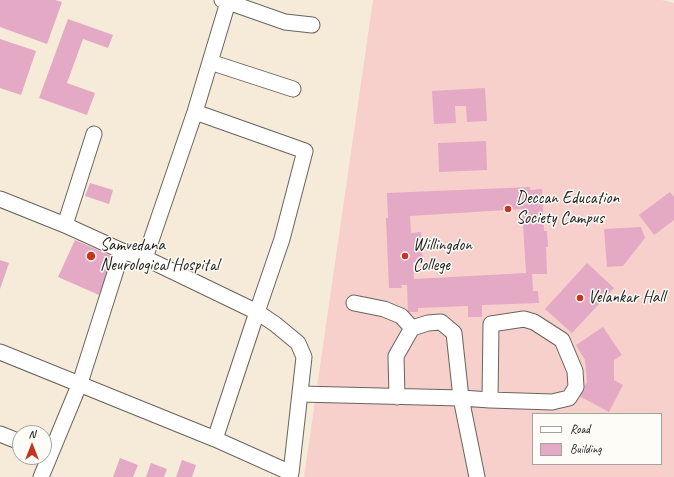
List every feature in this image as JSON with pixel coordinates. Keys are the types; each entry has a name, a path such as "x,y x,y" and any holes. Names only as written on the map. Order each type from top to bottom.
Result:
{"street":[{"path":"145,258 195,112 210,62 225,1 285,22 312,25"},
{"path":"210,62 293,89"},
{"path":"195,112 305,151 282,239 215,439"},
{"path":"65,225 94,134"},
{"path":"0,199 65,225 122,251 145,258 257,312 275,324 298,343 304,357 291,475 215,439 80,383 0,352"},
{"path":"52,442 80,383 122,251"},
{"path":"354,303 384,309 401,316 412,328"},
{"path":"300,394 552,402 569,398 576,388 575,371 562,340 534,322 524,319 491,324 490,400"},
{"path":"397,397 396,356 412,328 428,323 441,322 454,334 461,398 476,477"},
{"path":"0,434 12,439"},
{"path":"41,477 44,465"}],"shaded area":[{"name":"Deccan Education Society Campus","path":"373,0 662,0 674,3 674,477 304,477"}],"building":[{"path":"0,0 55,0 62,2 47,44 0,27"},
{"path":"68,19 113,35 108,48 83,39 67,83 95,93 87,115 39,98"},
{"path":"0,39 36,51 21,95 0,88"},
{"path":"485,88 487,121 467,122 466,106 455,106 456,123 434,124 432,91"},
{"path":"486,141 487,170 439,172 438,143"},
{"path":"90,183 113,190 109,204 85,196"},
{"name":"Willingdon College","path":"530,187 530,190 542,189 544,231 547,231 548,247 546,247 547,274 532,274 533,291 538,291 539,303 482,305 482,317 468,317 468,306 418,308 418,312 408,312 407,285 401,285 402,288 389,288 386,218 388,218 387,193","holes":["522,209 526,273 414,279 413,262 423,262 421,232 411,233 410,216"]},
{"path":"670,192 674,197 674,220 654,235 639,215"},
{"path":"641,227 645,238 623,266 607,267 604,229"},
{"path":"75,240 116,258 99,295 58,277"},
{"path":"0,260 9,263 0,289"},
{"name":"Velankar Hall","path":"587,263 614,288 572,333 545,309"},
{"path":"603,327 622,355 614,360 614,380 623,385 609,412 579,396 587,382 585,360 576,345"},
{"path":"120,458 138,465 133,477 113,477"},
{"path":"182,460 196,465 192,477 176,477"},
{"path":"151,463 167,469 164,477 146,477"}],"place":[{"name":"Deccan Education Society Campus","path":"508,209"},
{"name":"Samvedana Neurological Hospital","path":"91,256"},
{"name":"Willingdon College","path":"405,256"},
{"name":"Velankar Hall","path":"580,298"}]}
